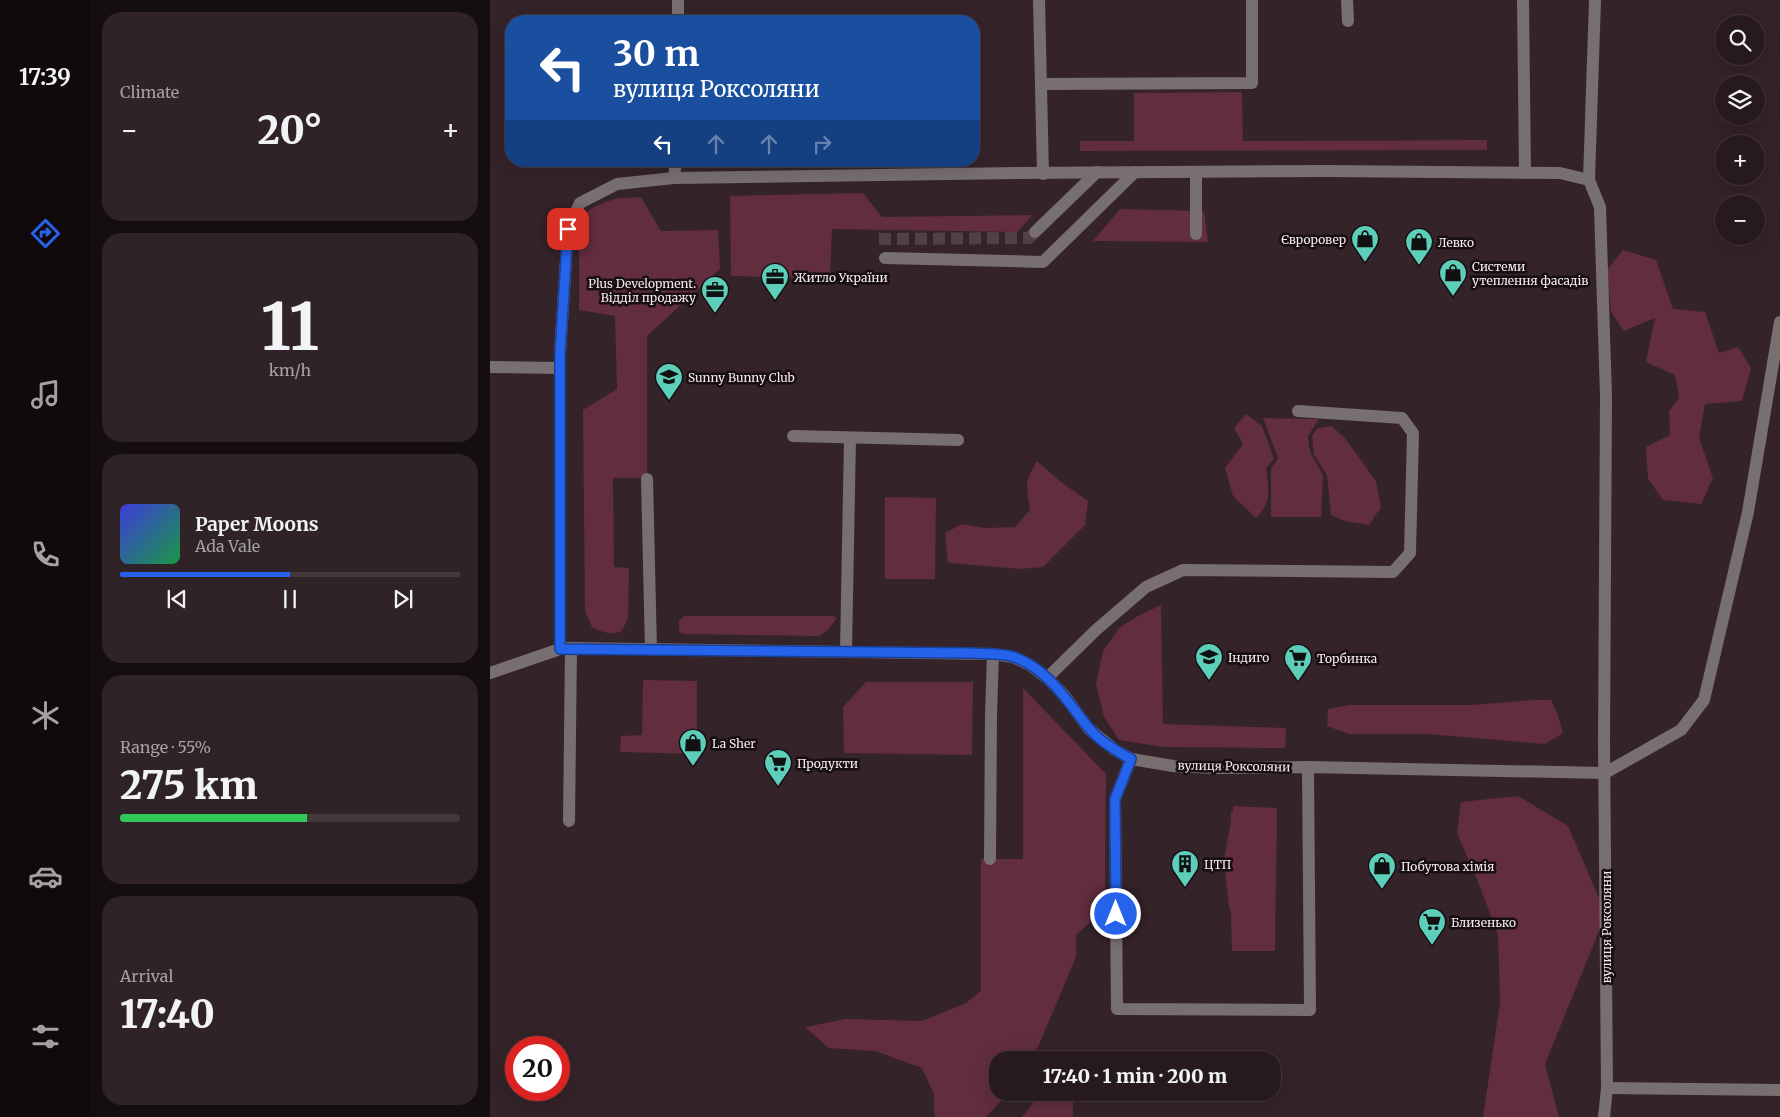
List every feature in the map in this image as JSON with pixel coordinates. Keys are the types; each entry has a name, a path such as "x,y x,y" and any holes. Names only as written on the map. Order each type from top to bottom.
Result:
{"street":[{"path":"678,0 678,15"},
{"path":"1039,0 1043,174"},
{"path":"1041,84 1252,83 1252,0"},
{"path":"1348,0 1348,21"},
{"path":"1523,0 1525,173"},
{"path":"1595,0 1589,180 1600,206 1606,397 1605,773 1681,730 1704,700 1748,512 1780,322"},
{"path":"674,178 675,167"},
{"path":"569,821 560,368 568,229 580,202 617,184 674,178 1326,171 1560,173 1589,180"},
{"path":"1035,232 1098,172"},
{"path":"885,258 1043,262 1135,172"},
{"path":"1196,172 1196,234"},
{"path":"490,367 560,368"},
{"path":"1047,678 1096,630 1146,587 1183,570 1393,572 1410,553 1413,433 1402,418 1298,411"},
{"path":"793,436 958,440"},
{"path":"846,651 850,438"},
{"path":"647,480 651,650"},
{"name":"вулиця Роксоляни","path":"490,673 566,648 993,654 1013,657 1047,678 1064,695 1089,729 1115,750 1131,759 1173,766 1198,767 1308,767 1605,773 1607,1088 1604,1117"},
{"path":"990,859 993,654"},
{"path":"1131,759 1115,799 1117,1009 1310,1010 1308,767"},
{"path":"1607,1088 1780,1090"}],"shaded area":[{"path":"1242,92 1243,141 1487,140 1487,150 1080,151 1080,141 1134,141 1134,93"},
{"path":"863,193 882,217 1033,215 1017,232 832,229 830,278 731,276 730,196"},
{"path":"641,197 661,231 718,230 720,269 647,336 647,478 613,478 614,567 629,568 628,618 622,631 611,633 592,627 585,611 583,410 617,389 615,316 579,310 579,230 589,210 619,198"},
{"path":"1120,209 1204,211 1208,242 1093,241"},
{"path":"1623,250 1656,260 1673,309 1705,312 1719,353 1738,347 1751,368 1742,401 1705,404 1699,438 1713,478 1701,504 1663,500 1648,479 1646,447 1670,435 1669,411 1679,398 1675,375 1646,362 1655,318 1624,331 1611,312 1607,270"},
{"path":"1246,414 1262,426 1274,459 1266,468 1267,501 1256,518 1233,496 1225,468 1243,444 1234,428"},
{"path":"1263,418 1319,419 1308,436 1310,452 1323,475 1321,517 1271,517 1271,469 1278,458"},
{"path":"1331,426 1344,437 1376,481 1381,507 1369,525 1344,521 1331,515 1327,475 1314,455 1312,436 1318,428"},
{"path":"1037,461 1061,482 1088,501 1085,525 1043,567 1020,569 948,563 945,533 962,524 986,528 1015,527 1030,510 1027,485"},
{"path":"885,497 936,498 935,579 885,579"},
{"path":"1161,605 1163,724 1286,728 1285,748 1163,747 1119,740 1104,717 1096,684 1103,651 1120,627"},
{"path":"684,616 833,616 837,618 828,630 819,636 679,633 679,621"},
{"path":"643,680 697,681 697,754 620,752 621,736 642,735"},
{"path":"866,682 973,682 972,755 844,753 843,707"},
{"path":"1023,688 1106,774 1105,909 1076,935 1076,957 1035,1051 989,1051 989,1101 1001,1101 986,1117 935,1117 934,1094 922,1068 875,1051 829,1048 805,1027 846,1019 922,1021 966,1003 981,991 981,859 1023,859"},
{"path":"1551,700 1563,733 1545,744 1428,734 1349,734 1327,726 1328,709 1350,705 1472,705"},
{"path":"1518,796 1568,826 1606,914 1545,1064 1559,1117 1483,1117 1500,1003 1498,935 1457,833 1461,802"},
{"path":"1233,806 1277,808 1275,951 1232,951 1231,914 1224,860"},
{"path":"1034,1101 1073,1101 1073,1117 1022,1117"}],"tunnel":[{"path":"879,239 1029,238 1035,232"}],"place":[{"name":"Євроровер","path":"1365,263"},
{"name":"Левко","path":"1419,266"},
{"name":"Системи утеплення фасадів","path":"1453,297"},
{"name":"Житло України","path":"775,301"},
{"name":"Plus Development. Відділ продажу","path":"715,314"},
{"name":"Sunny Bunny Club","path":"669,401"},
{"name":"Індиго","path":"1209,681"},
{"name":"Торбинка","path":"1298,682"},
{"name":"La Sher","path":"693,767"},
{"name":"Продукти","path":"778,787"},
{"name":"ЦТП","path":"1185,888"},
{"name":"Побутова хімія","path":"1382,890"},
{"name":"Близенько","path":"1432,946"}],"route":[{"path":"568,229 560,353 560,649 972,653 1013,657 1047,678 1064,695 1089,729 1115,750 1131,759 1115,799 1116,914"}]}
